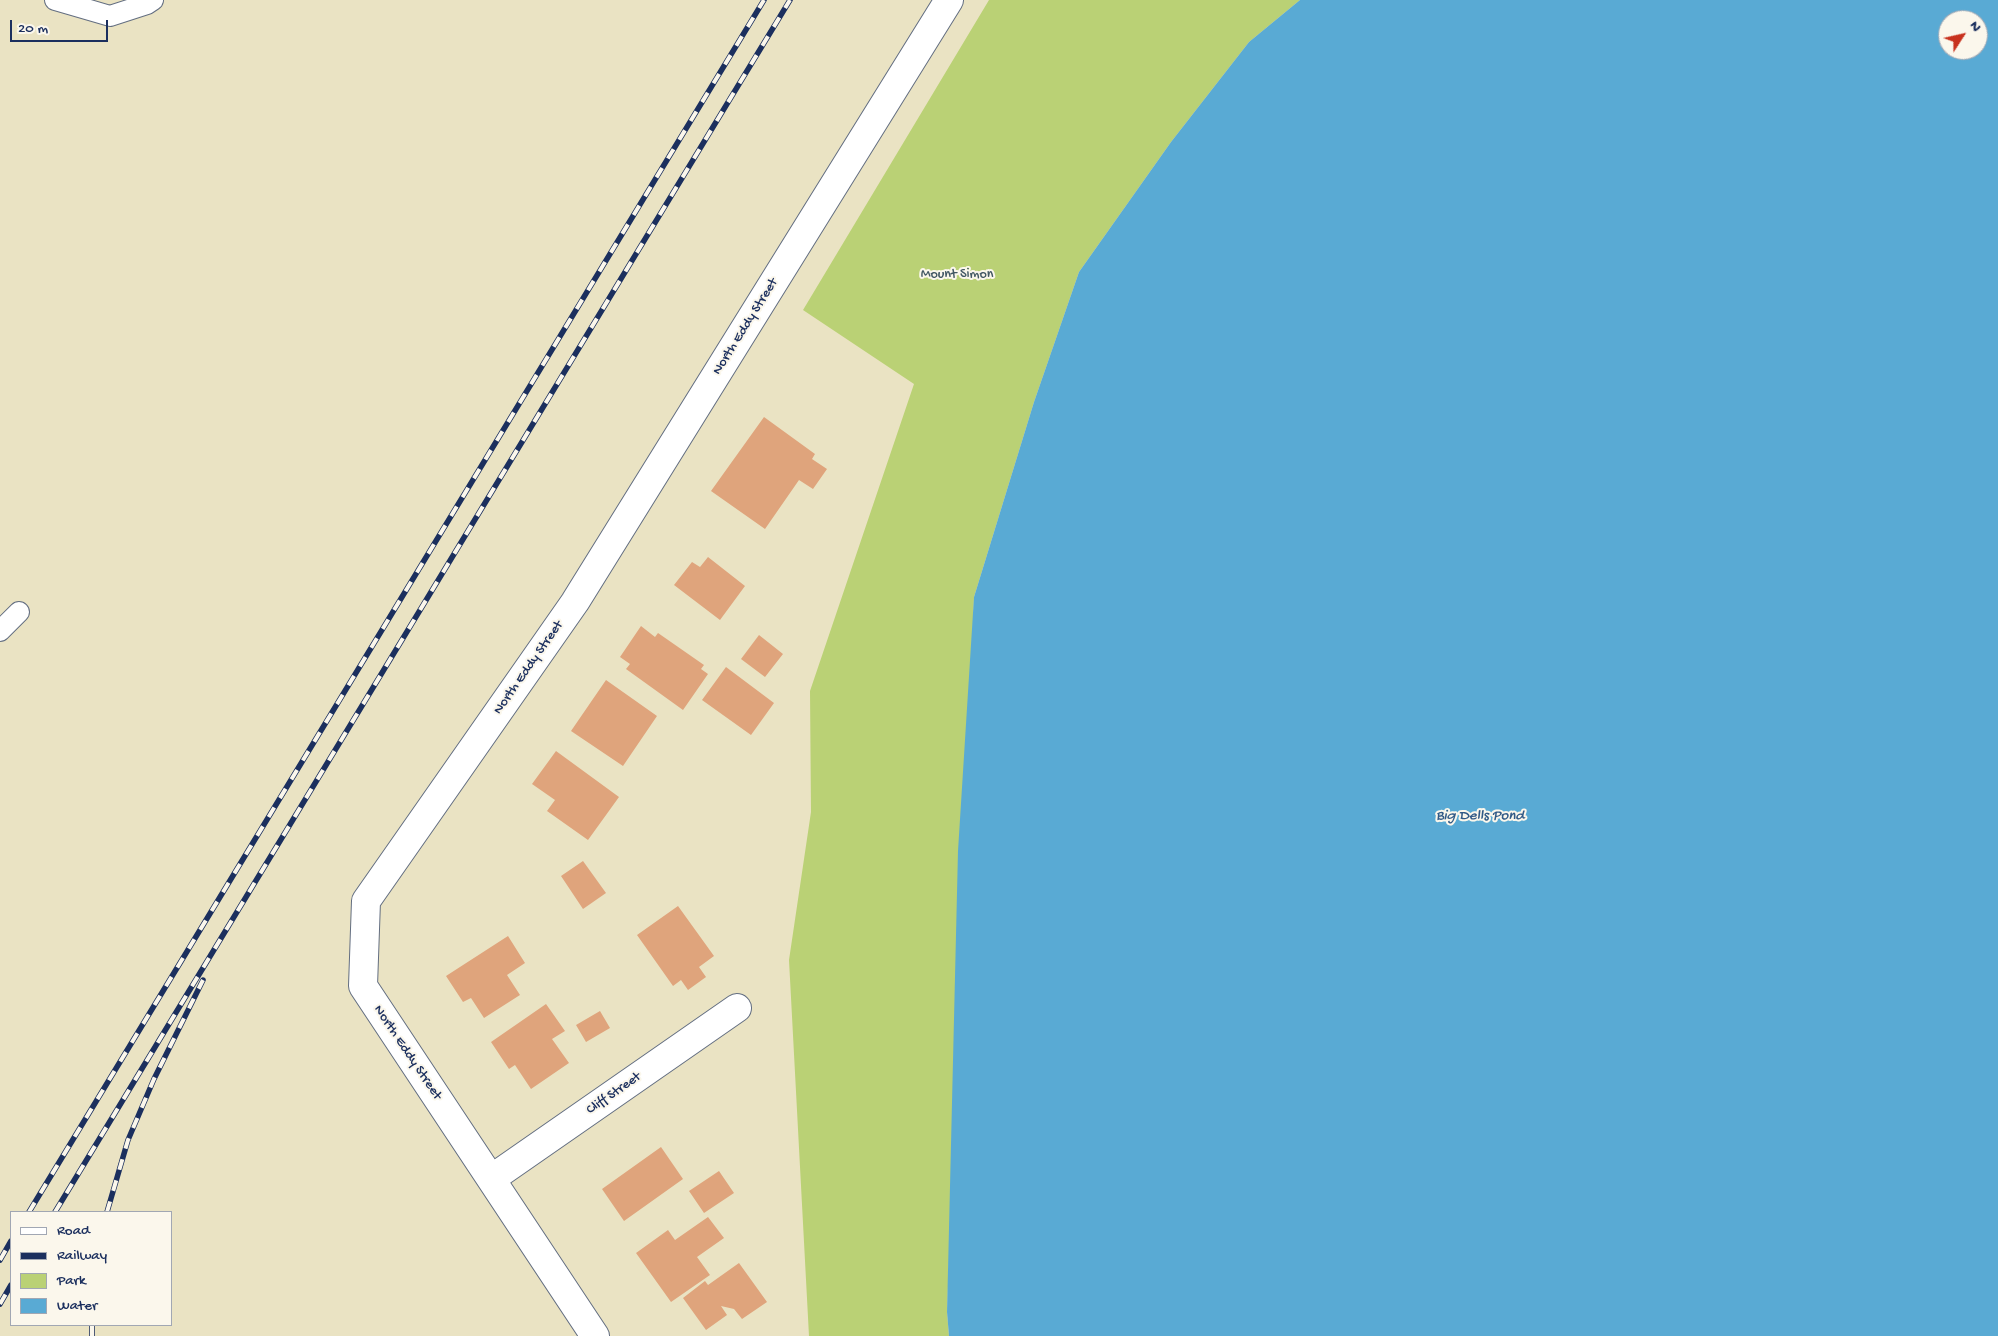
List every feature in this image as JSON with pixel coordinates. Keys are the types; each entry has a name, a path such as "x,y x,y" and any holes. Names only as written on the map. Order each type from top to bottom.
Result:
{"street":[{"name":"North Eddy Street","path":"595,1336 363,986 366,901 574,602 949,0"},
{"name":"Cliff Street","path":"491,1179 737,1008"}],"lane":[{"path":"55,0 110,16 147,4 153,0"},
{"path":"0,631 19,612"}],"green space":[{"name":"Mount Simon","path":"989,0 1300,0 1249,42 1171,142 1079,272 1034,402 974,597 947,1312 949,1336 809,1336 789,960 811,812 810,691 914,384 803,310"}],"water":[{"name":"Big Dells Pond","path":"1300,0 1998,0 1998,1336 949,1336 947,1312 958,851 974,597 1034,402 1079,272 1171,142 1249,42"}],"building":[{"path":"764,417 815,454 812,459 827,469 813,489 799,480 765,529 711,491"},
{"path":"708,557 745,586 720,620 674,585 692,562 700,567"},
{"path":"641,626 655,637 658,633 704,665 701,669 708,674 683,710 626,669 630,664 620,657"},
{"path":"759,635 783,654 765,677 741,659"},
{"path":"726,667 774,703 751,735 702,700"},
{"path":"606,680 657,716 623,766 571,731"},
{"path":"556,751 619,797 588,840 547,811 555,800 532,784"},
{"path":"583,861 606,893 583,909 561,876"},
{"path":"678,906 714,956 699,967 706,977 688,990 681,980 673,986 637,935"},
{"path":"508,936 525,963 507,975 520,995 484,1018 471,998 463,1002 446,976"},
{"path":"546,1004 565,1031 552,1039 569,1063 531,1089 515,1065 509,1069 491,1042"},
{"path":"600,1011 610,1028 586,1042 576,1025"},
{"path":"661,1147 683,1179 624,1221 602,1189"},
{"path":"719,1171 734,1193 704,1213 689,1191"},
{"path":"708,1217 724,1238 697,1257 710,1275 671,1302 636,1253 668,1230 675,1240"},
{"path":"739,1263 767,1302 742,1319 734,1309 721,1306 727,1315 706,1330 683,1298 705,1281 708,1285"}],"railway":[{"path":"30,1211 764,0"},
{"path":"56,1211 790,0"},
{"path":"107,1211 128,1140 154,1079 203,980"},
{"path":"0,1260 10,1243"},
{"path":"0,1304 10,1287"},
{"path":"92,1326 92,1336"}]}
